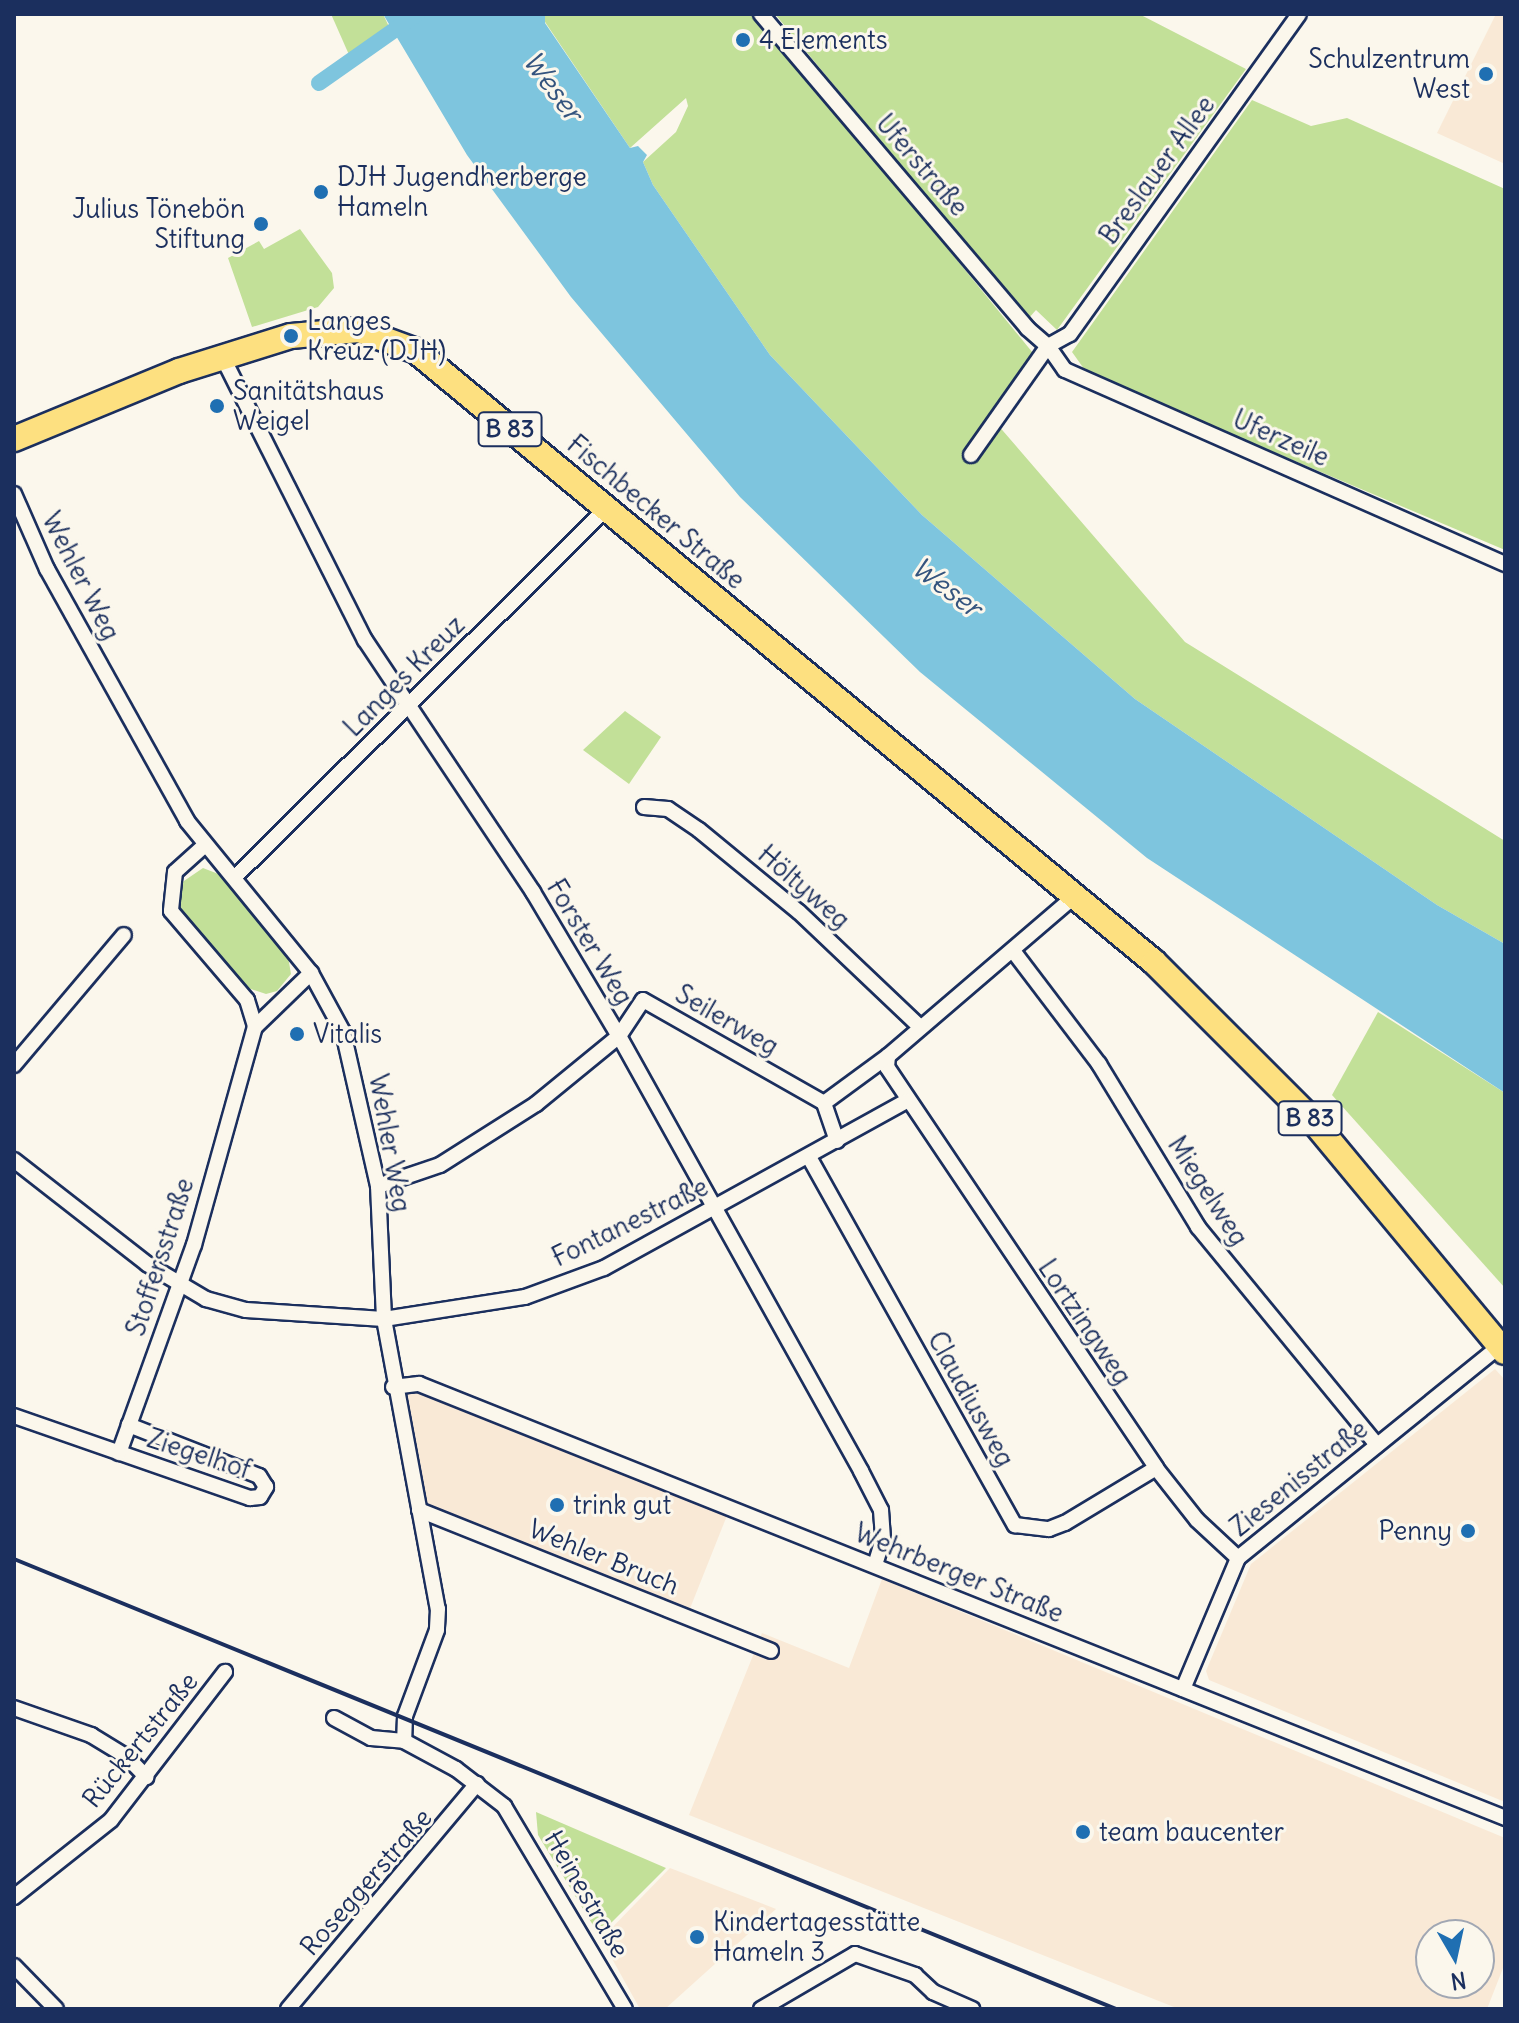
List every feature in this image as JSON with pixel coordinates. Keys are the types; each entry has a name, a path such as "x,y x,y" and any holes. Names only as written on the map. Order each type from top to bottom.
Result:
{"main road":[{"name":"Fischbecker Straße","path":"14,439 222,356 317,331 378,335 416,351 1076,895"},
{"name":"B 83","path":"1076,895 1256,1060 1502,1349"}],"street":[{"name":"Uferstraße","path":"761,14 1027,328 1048,346"},
{"name":"Breslauer Allee","path":"971,455 1048,346 1070,334 1299,14"},
{"name":"Uferzeile","path":"1048,346 1065,370 1505,564"},
{"name":"Forster Weg","path":"222,356 326,570 365,640 410,703 619,1036 717,1208 881,1510 883,1539 875,1565"},
{"name":"Wehler Weg","path":"14,494 80,631 205,845 311,973 343,1032 378,1186 384,1319 393,1387 435,1587 437,1630 408,1703 404,1741"},
{"name":"Langes Kreuz","path":"234,878 607,508"},
{"name":"Höltyweg","path":"644,807 668,809 699,830 799,912 920,1027"},
{"path":"205,845 175,872 170,892 171,911 247,1000 255,1027 311,973"},
{"path":"837,1141 824,1103 888,1056 1014,952 1076,895"},
{"path":"14,1065 124,935"},
{"name":"Miegelweg","path":"1014,952 1099,1064 1198,1227 1377,1445"},
{"name":"Seilerweg","path":"619,1036 643,1000 824,1103"},
{"name":"Stoffersstraße","path":"119,1453 179,1287 255,1027"},
{"path":"378,1186 440,1165 536,1104 619,1036"},
{"path":"888,1056 887,1067 906,1101"},
{"name":"Fontanestraße","path":"14,1160 179,1287 246,1310 384,1319 525,1297 604,1268 906,1101"},
{"name":"Lortzingweg","path":"906,1101 1156,1468 1197,1520 1238,1558"},
{"name":"Claudiusweg","path":"809,1157 1015,1525 1049,1529 1065,1523 1156,1468"},
{"name":"Ziesenisstraße","path":"1183,1689 1238,1558 1502,1349"},
{"name":"Wehrberger Straße","path":"393,1387 419,1384 1505,1818"},
{"name":"Ziegelhof","path":"14,1416 250,1498 260,1497 266,1487 259,1476 129,1425"},
{"name":"Wehler Bruch","path":"419,1510 771,1651"},
{"name":"Rückertstraße","path":"14,1897 111,1820 225,1672"},
{"path":"14,1708 91,1735 127,1757 146,1777"},
{"path":"334,1718 371,1738 404,1741 477,1784"},
{"name":"Heinestraße","path":"477,1784 504,1806 625,2009"},
{"name":"Roseggerstraße","path":"288,2009 477,1784"},
{"path":"761,2009 855,1954 928,1981 933,1992 972,2009"},
{"path":"14,1966 56,2009"}],"shaded area":[{"name":"Schulzentrum West","path":"1496,14 1505,14 1505,164 1437,133"},
{"path":"1495,1369 1505,1380 1505,1802 1209,1680 1206,1671 1251,1564"},
{"path":"419,1384 730,1508 687,1616 419,1510 393,1387"},
{"path":"882,1579 1505,1838 1505,1963 1495,1989 1495,1919 1415,1919 1415,1999 1491,1999 1487,2009 1179,2009 689,1815 762,1633 849,1668"},
{"path":"670,1868 776,1909 665,2009 640,2009 601,1939"}],"green space":[{"path":"331,14 383,14 390,29 350,57"},
{"path":"756,14 1037,358 997,424 1185,642 1505,841 1505,944 1437,905 1135,699 922,515 770,355 653,185 643,162 676,132 688,106 686,98 630,148 541,16"},
{"path":"775,14 1139,14 1246,69 1057,330 1036,310 1028,319"},
{"path":"1252,100 1311,126 1347,118 1505,189 1505,550 1087,373 1072,352"},
{"path":"300,229 332,273 334,288 318,307 252,327 228,258 259,241 264,249"},
{"path":"625,711 661,737 629,784 583,750"},
{"path":"203,868 221,875 287,951 291,974 277,991 266,994 245,987 178,908 178,885"},
{"path":"1378,1012 1505,1093 1505,1288 1332,1095"},
{"path":"536,1812 666,1868 599,1935 538,1835"}],"water":[{"name":"Weser","path":"383,14 545,14 545,23 630,148 638,146 647,155 643,162 653,185 770,355 922,515 1135,699 1437,905 1505,944 1505,1093 1147,858 920,672 740,497 571,297 467,155"}],"waterway":[{"path":"319,83 417,14"}],"railway":[{"path":"14,1559 1116,2009"}],"place":[{"name":"4 Elements","path":"743,40"},
{"name":"Schulzentrum West","path":"1486,74"},
{"name":"DJH Jugendherberge Hameln","path":"321,192"},
{"name":"Julius Tönebön Stiftung","path":"261,224"},
{"name":"Langes Kreuz (DJH)","path":"291,336"},
{"name":"Sanitätshaus Weigel","path":"217,406"},
{"name":"Vitalis","path":"297,1034"},
{"name":"trink gut","path":"557,1505"},
{"name":"Penny","path":"1468,1531"},
{"name":"team baucenter","path":"1083,1832"},
{"name":"Kindertagesstätte Hameln 3","path":"697,1937"}]}
